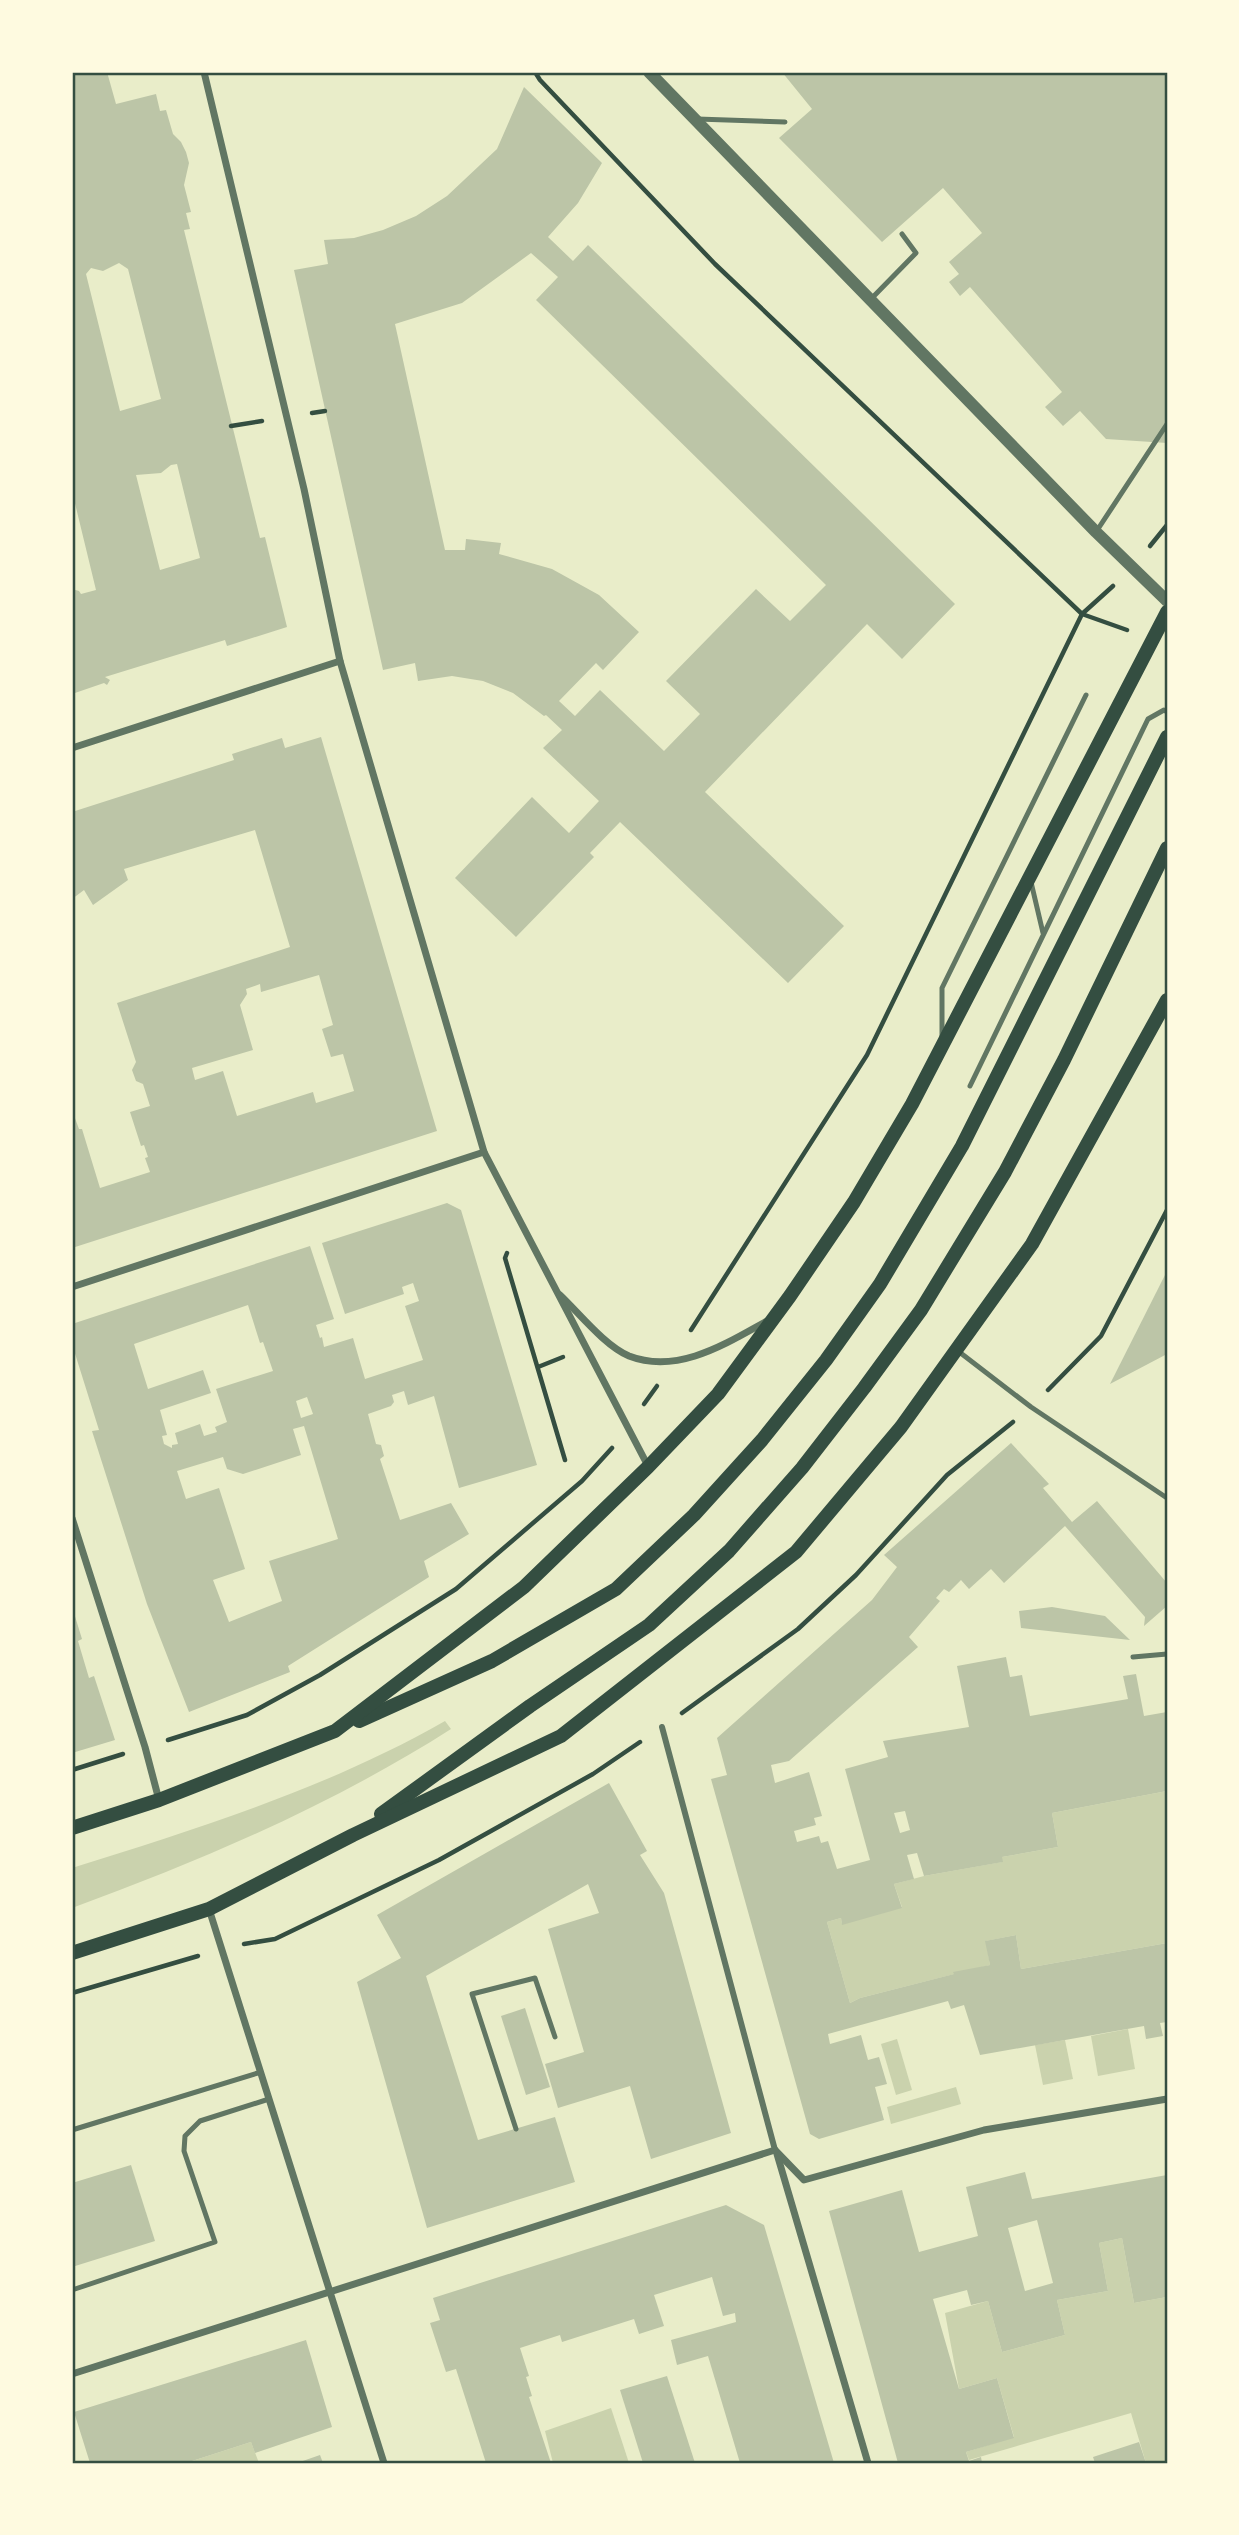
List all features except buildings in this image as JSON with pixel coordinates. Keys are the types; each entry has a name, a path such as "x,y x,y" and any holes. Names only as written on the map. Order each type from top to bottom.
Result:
{"main road":[{"path":"335,1731 524,1587 648,1467 718,1394 854,1202 912,1104 1167,612"},
{"path":"72,1828 159,1800 335,1731 492,1661 616,1589 694,1515 762,1440 826,1360 880,1284 962,1146 1167,737"},
{"path":"353,1835 530,1706 649,1625 729,1551 802,1468 921,1310 1005,1172 1065,1060 1167,848"},
{"path":"72,1953 209,1909 353,1835 561,1736 796,1552 901,1427 1032,1244 1167,1000"}],"street":[{"path":"204,72 292,436 340,661 484,1152 648,1467"},
{"path":"649,72 1096,532 1167,601"},
{"path":"72,748 340,661"},
{"path":"72,1287 484,1152"},
{"path":"555,1290 611,1345 630,1356 651,1360 672,1360 709,1353 774,1317"},
{"path":"72,1518 145,1747 159,1800"},
{"path":"662,1727 775,2150 868,2463"},
{"path":"209,1909 384,2463"},
{"path":"775,2150 804,2180 984,2130 1167,2099"},
{"path":"72,2374 775,2150"}],"lane":[{"path":"695,119 785,122"},
{"path":"871,299 916,253 902,234"},
{"path":"1096,532 1167,424"},
{"path":"942,1045 942,988 1086,695"},
{"path":"970,1086 1149,719 1164,710 1167,712"},
{"path":"1030,877 1043,933"},
{"path":"955,1349 1031,1407 1167,1498"},
{"path":"1133,1657 1167,1654"},
{"path":"516,2129 472,1994 536,1978 555,2037"},
{"path":"72,2130 261,2072"},
{"path":"72,2290 215,2242 184,2151 185,2136 200,2121 270,2099"}],"path":[{"path":"535,72 715,264 1082,614 1124,629"},
{"path":"72,1770 247,1715 320,1675 456,1589 582,1481 628,1429 867,1055 1082,614 1132,568 1167,525"},
{"path":"519,1220 505,1258 565,1460"},
{"path":"538,1367 564,1357"}],"green space":[{"path":"445,1721 451,1729 406,1757 313,1806 218,1850 72,1908 72,1868 262,1805 355,1767"},
{"path":"1167,1791 1167,1943 1021,1969 1016,1935 986,1941 990,1965 860,1998 850,2003 827,1922 841,1918 842,1924 902,1907 894,1884 1002,1862 1002,1857 1058,1847 1052,1813"},
{"path":"1128,2029 1135,2069 1098,2076 1091,2036"},
{"path":"897,2039 912,2090 896,2095 881,2044"},
{"path":"1065,2040 1073,2079 1043,2085 1035,2045"},
{"path":"956,2087 961,2104 891,2124 887,2107"},
{"path":"1122,2238 1134,2303 1167,2297 1167,2463 1146,2463 1131,2413 969,2460 966,2452 1014,2437 997,2378 959,2389 945,2313 988,2301 1002,2352 1065,2335 1057,2300 1108,2291 1099,2243"},
{"path":"611,2408 629,2463 553,2463 545,2431"},
{"path":"251,2442 259,2463 186,2463"}]}
